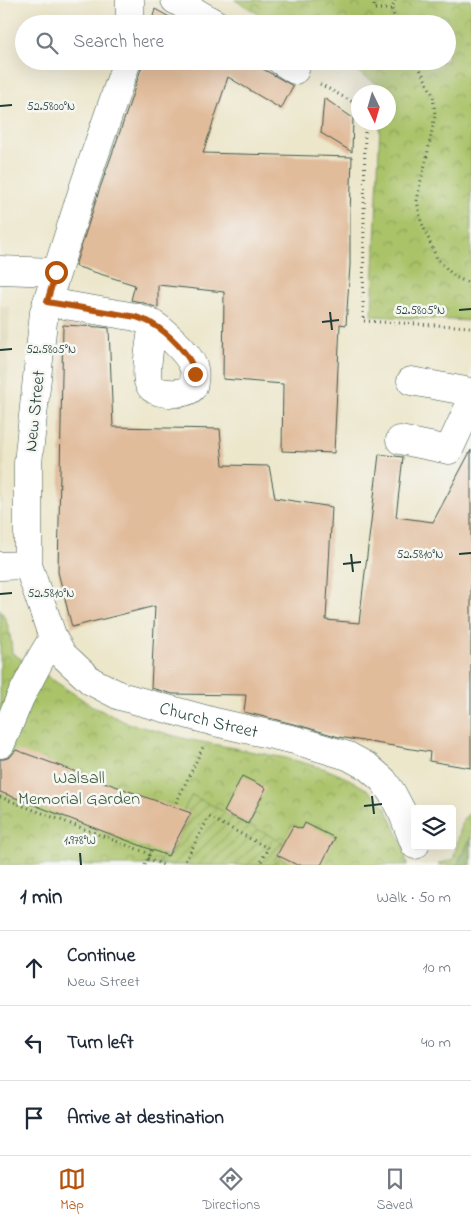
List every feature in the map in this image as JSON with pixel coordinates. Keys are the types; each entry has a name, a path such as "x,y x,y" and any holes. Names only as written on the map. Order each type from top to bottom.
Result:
{"street":[{"path":"130,0 130,15"},
{"path":"175,0 201,15"},
{"name":"New Street","path":"28,565 28,463 44,312 84,186 124,70"},
{"path":"0,270 56,272"},
{"path":"47,302 136,317 153,324"},
{"path":"410,381 471,392"},
{"path":"400,440 449,450 471,402"},
{"path":"0,566 28,565"},
{"name":"Church Street","path":"28,565 53,638 64,655 91,681 120,696 215,722 296,740 348,756 368,767 383,780 403,814 411,835"},
{"path":"0,744 28,680 53,638"},
{"name":"Church Street","path":"416,850 420,865"}],"path":[{"path":"374,0 374,9 392,9"},
{"path":"394,15 392,9 395,0"},
{"path":"295,70 351,101"},
{"path":"420,70 433,95 435,114 417,201 421,221 437,259 455,277 471,284"},
{"path":"365,130 362,321 471,327"},
{"path":"174,807 215,722"},
{"path":"0,797 133,848 163,865"},
{"path":"20,805 22,800"},
{"path":"30,809 32,804"},
{"path":"183,865 209,817 268,848 259,865"},
{"path":"72,825 74,820"},
{"path":"82,829 84,824"},
{"path":"123,844 125,839"},
{"path":"133,848 135,843"},
{"path":"145,865 152,849"}],"shaded area":[{"path":"0,306 10,306 1,549 0,549"}],"green space":[{"path":"235,0 471,0 471,321 372,316 380,130 396,130 396,85 379,85 355,70 456,70 456,15 260,15"},
{"name":"Walsall Memorial Garden","path":"0,609 9,630 12,653 94,707 125,722 186,739 286,758 326,769 368,790 386,808 404,848 407,865 0,865"},
{"path":"192,795 284,843 274,861 282,865 158,865 164,854 169,856 190,814 183,811"},
{"path":"471,811 471,865 439,865 439,863 453,860 463,819"},
{"path":"471,837 471,865 457,865"}],"building":[{"path":"155,9 166,15 153,15"},
{"path":"141,70 265,70 293,86 281,109 228,77 203,153 352,157 350,265 346,325 340,324 334,453 282,451 283,384 223,379 224,292 158,285 158,308 131,300 135,285 75,266"},
{"path":"324,98 351,117 352,152 321,133"},
{"path":"63,325 109,328 113,427 220,429 223,465 269,466 275,498 332,507 326,620 359,623 379,454 403,457 396,517 433,522 471,450 471,768 429,761 430,752 339,737 244,712 246,695 173,694 151,688 155,606 72,627 58,572"},
{"path":"16,750 191,813 168,856 0,792 0,759 10,757"},
{"path":"242,776 266,788 248,824 224,812"},
{"path":"305,823 335,838 321,865 297,865 277,855 293,826 302,829"}],"route":[{"path":"56,272 47,302 113,312 150,322 186,353 194,367 195,374"}]}
